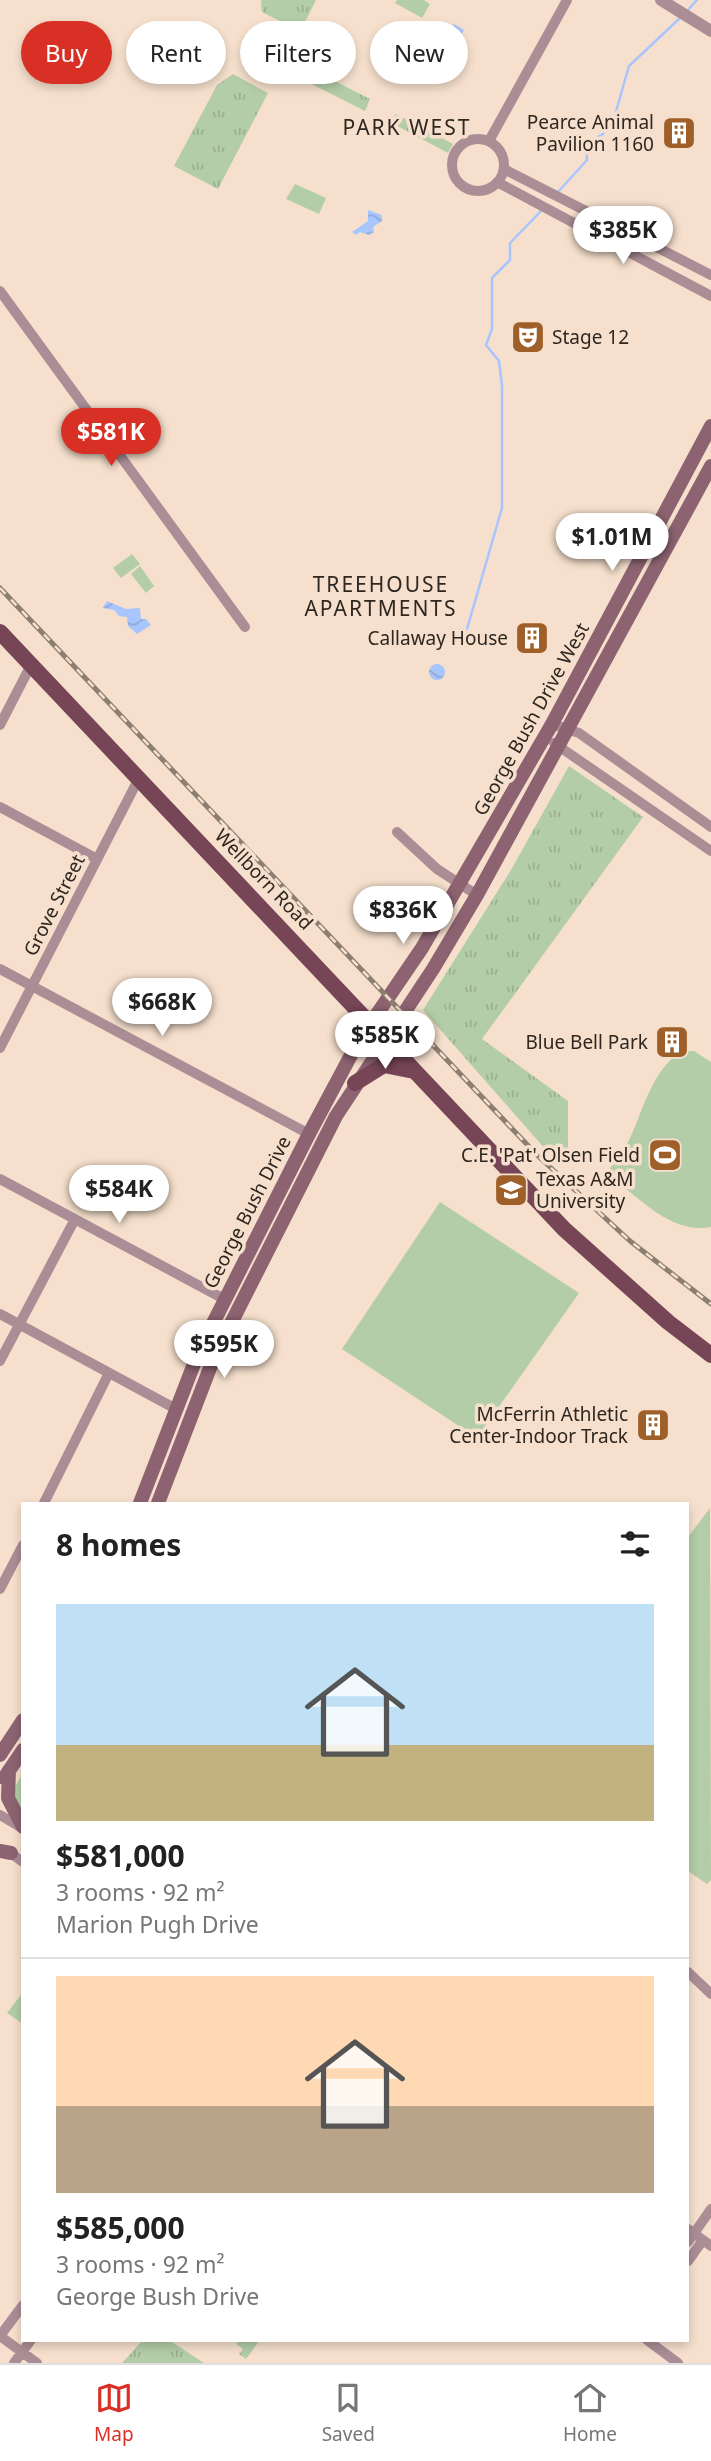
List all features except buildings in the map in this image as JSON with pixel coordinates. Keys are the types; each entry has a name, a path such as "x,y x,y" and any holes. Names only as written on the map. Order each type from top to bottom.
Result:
{"main road":[{"path":"691,502 691,481 710,434"},
{"name":"George Bush Drive West","path":"372,1023 422,948 552,724 710,434"},
{"name":"George Bush Drive West","path":"386,1039 477,895 711,466"},
{"name":"Wellborn Road","path":"0,632 564,1229 658,1313 711,1355"},
{"name":"George Bush Drive","path":"139,1502 224,1299 309,1134 372,1023"},
{"name":"George Bush Drive","path":"158,1502 203,1385 288,1210 355,1083 386,1039"},
{"path":"355,1083 384,1065 414,1071"},
{"path":"203,1385 198,1375 228,1309 224,1299"},
{"path":"0,1755 21,1723"},
{"path":"0,1785 21,1754"},
{"path":"9,1770 8,1798 21,1824"}],"street":[{"path":"489,141 566,0"},
{"path":"662,1 709,28"},
{"path":"475,139 489,141 501,152 504,169 498,182 489,188 468,189 460,184 452,170 454,152 460,145 475,139"},
{"path":"504,169 711,275"},
{"path":"498,182 711,296"},
{"path":"682,281 690,265"},
{"path":"0,291 246,627"},
{"path":"0,725 31,665"},
{"path":"552,724 569,726 711,827"},
{"path":"544,737 711,851"},
{"name":"Grove Street","path":"0,1048 139,778"},
{"path":"0,807 97,859"},
{"path":"397,832 414,850 477,895"},
{"path":"0,969 309,1134"},
{"path":"0,1179 224,1299"},
{"path":"0,1361 75,1219"},
{"path":"0,1314 108,1375 176,1409"},
{"path":"44,1502 108,1375"},
{"path":"0,1589 4,1572 21,1548"},
{"path":"0,1815 21,1827"},
{"path":"689,1973 711,1994"},
{"path":"689,2258 711,2209"},
{"path":"21,2308 0,2336 37,2363"},
{"path":"14,2363 29,2342"},
{"path":"650,2342 678,2363"}],"green space":[{"path":"261,0 316,0 306,21 280,21 262,12"},
{"path":"397,0 424,0 430,4 422,18 395,3"},
{"path":"233,74 240,78 240,84 251,84 268,93 218,189 174,166 217,85 226,84 226,79"},
{"path":"312,84 341,84 370,99 365,111"},
{"path":"396,114 453,144 448,153 390,122"},
{"path":"295,184 326,198 319,214 286,199"},
{"path":"132,554 140,564 121,578 113,568"},
{"path":"140,566 154,586 146,593 131,574"},
{"path":"569,766 643,817 482,1039 568,1101 568,1158 547,1151 423,1010 511,870"},
{"name":"C.E. 'Pat' Olsen Field","path":"682,1051 694,1051 711,1062 711,1227 696,1228 668,1219 655,1212 607,1173 629,1141 657,1078"},
{"path":"440,1202 579,1293 477,1438 342,1349"},
{"path":"710,1508 711,1880 707,1884 689,1872 689,1536"},
{"path":"21,1776 21,1815 10,1795"},
{"path":"21,1995 21,2023 7,2013"},
{"path":"141,2342 172,2342 204,2363 122,2363"},
{"path":"259,2342 246,2359 239,2354 243,2349 236,2344"}],"water":[{"path":"368,210 382,215 382,221 373,227 374,232 369,235 360,232 356,235 352,232 368,221"},
{"path":"107,601 126,609 140,608 141,619 146,619 151,625 137,634 128,626 127,617 103,608"},
{"path":"437,664 445,672 437,680 429,672"}],"waterway":[{"path":"687,11 697,0"},
{"path":"558,192 587,160 586,144 603,134 615,115 629,66 680,18"},
{"path":"467,629 502,508 502,386 499,361 486,345 492,329 492,278 510,260 510,243 542,210"}],"railway":[{"path":"0,588 537,1155 630,1241 711,1304"}],"place":[{"name":"Pearce Animal Pavilion 1160","path":"679,133"},
{"name":"Stage 12","path":"528,337"},
{"name":"Callaway House","path":"532,638"},
{"name":"Blue Bell Park","path":"672,1042"},
{"name":"C.E. 'Pat' Olsen Field","path":"665,1155"},
{"name":"Texas A&M University","path":"511,1190"},
{"name":"McFerrin Athletic Center-Indoor Track","path":"653,1425"}],"district":[{"name":"PARK WEST","path":"407,127"},
{"name":"TREEHOUSE APARTMENTS","path":"381,596"}]}
